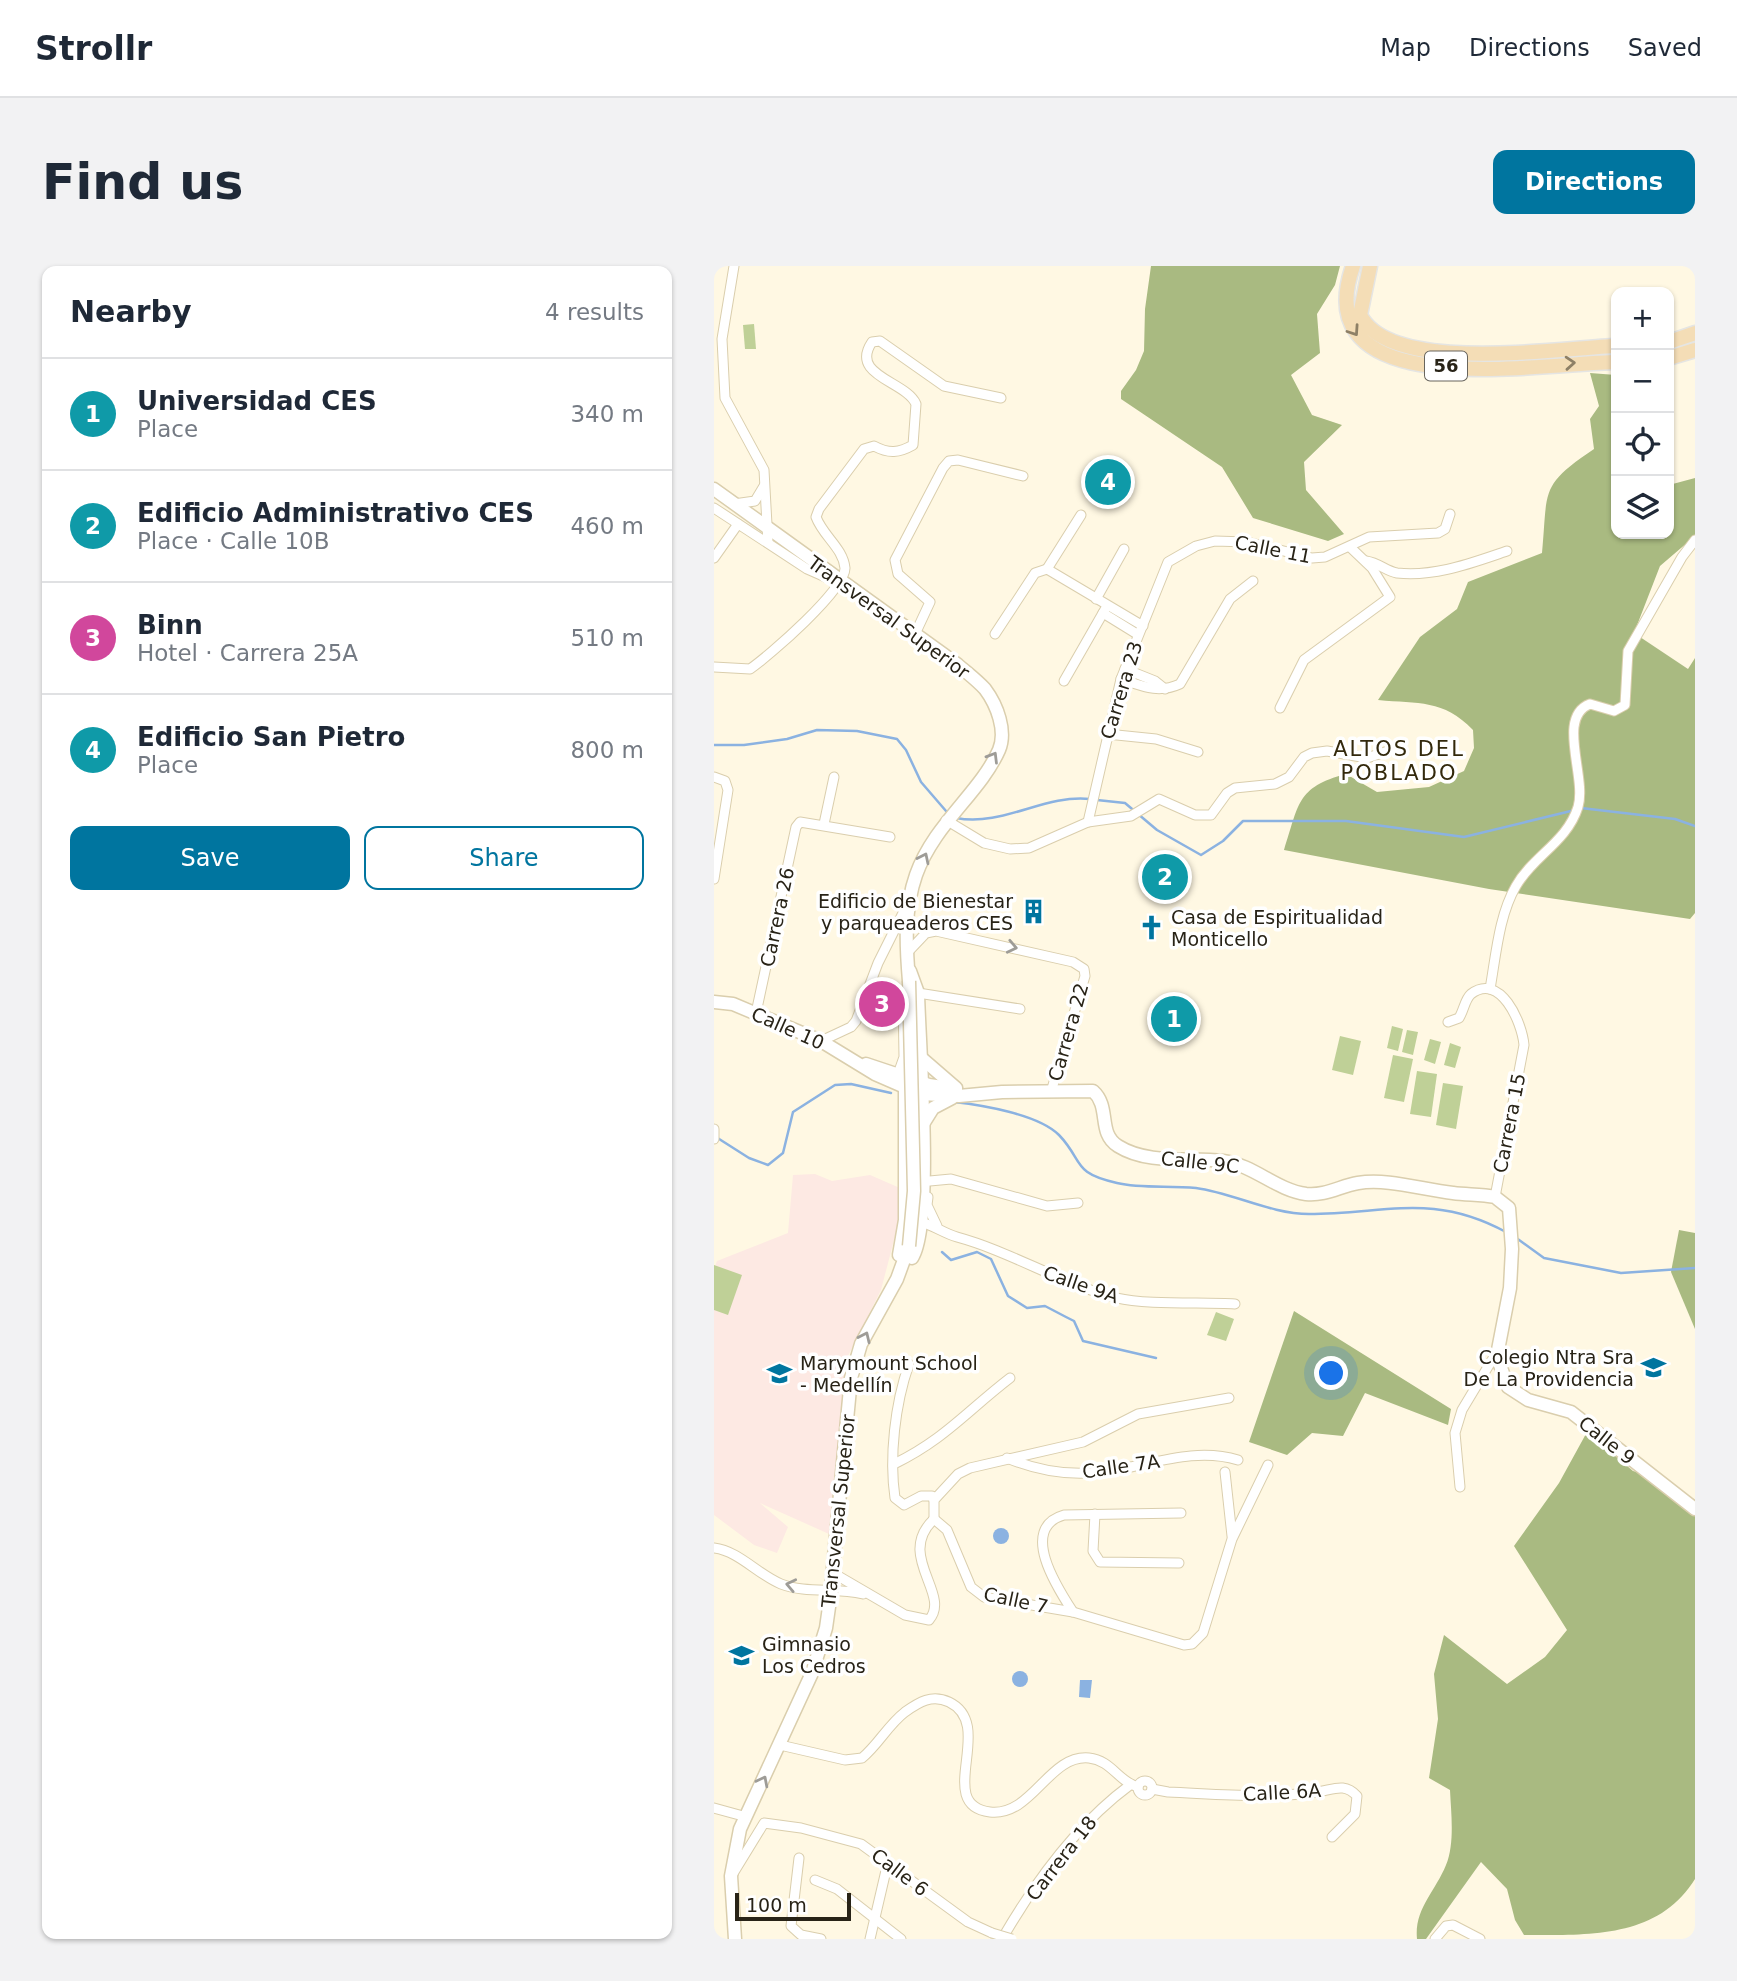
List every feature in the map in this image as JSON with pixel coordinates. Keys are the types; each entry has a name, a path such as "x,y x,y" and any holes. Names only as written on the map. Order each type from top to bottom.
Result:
{"main road":[{"name":"56","path":"1353,266 1345,296 1346,317 1355,334 1377,353 1397,359 1485,370 1611,362"},
{"name":"56","path":"1370,266 1360,316 1373,332 1391,343 1425,350 1482,354 1611,346"},
{"path":"1674,340 1695,333"},
{"path":"1674,356 1695,350"},
{"name":"Transversal Superior","path":"714,489 839,585 916,632 984,688 999,717 999,748 949,816 916,874 908,904 906,982 914,1191 909,1246 897,1279 868,1329 851,1378 826,1628 812,1674 744,1816 736,1842 731,1876 735,1939"},
{"path":"897,1279 915,1252 920,1222 918,1178 922,1124 918,1011 923,995 906,958"},
{"name":"Calle 10","path":"714,1002 756,1013 821,1041 905,1088 959,1093 1093,1091 1103,1106 1105,1131 1110,1139"},
{"path":"919,1056 959,1093 939,1103 922,1124"},
{"name":"Calle 10","path":"859,1063 898,1074 920,1088"},
{"path":"897,1279 905,1220 918,1178 906,1155 905,1088"},
{"name":"Calle 9C","path":"1110,1139 1119,1147 1137,1154 1244,1166 1295,1192 1308,1194 1334,1191 1357,1183 1381,1182 1495,1198"},
{"name":"Carrera 15","path":"1495,1198 1508,1208 1512,1249 1510,1287 1498,1350"},
{"name":"Calle 9","path":"1498,1350 1508,1387 1528,1400 1571,1412 1695,1509"}],"street":[{"path":"734,266 722,339 721,363 725,398 764,470 764,527 768,543"},
{"path":"714,667 750,669 839,585 842,558 820,527 816,517 819,509 864,449 874,446 885,452 900,452 913,445 916,404 913,396 879,377 868,364 867,349 872,342 880,341 944,386 1001,398"},
{"path":"714,352 721,363"},
{"path":"916,632 930,602 898,574 895,560 943,468 949,461 958,460 1023,476"},
{"path":"734,504 755,501 766,482"},
{"path":"714,508 807,569 839,585"},
{"name":"Calle 11","path":"1168,562 1196,545 1225,540 1247,542 1311,558 1325,557 1379,535 1438,533 1445,528 1450,514"},
{"path":"995,634 1035,573 1048,569 1081,515"},
{"path":"714,558 738,524"},
{"path":"1448,1022 1459,1018 1468,997 1475,991 1490,989 1507,902 1522,877 1566,832 1578,806 1581,783 1572,731 1574,717 1579,709 1590,704 1614,711 1622,709 1627,694 1628,651 1682,557 1695,540"},
{"path":"1280,708 1304,660 1390,597 1366,561 1350,547"},
{"path":"1096,599 1124,549"},
{"path":"1366,561 1378,563 1396,573 1444,572 1507,551"},
{"name":"Carrera 23","path":"1088,822 1123,674 1168,562"},
{"path":"1048,569 1140,630"},
{"path":"1123,674 1152,690 1180,684 1230,599 1253,581"},
{"path":"1064,681 1105,609"},
{"path":"1107,734 1156,739 1198,752"},
{"path":"949,816 984,843 1010,849 1029,848 1088,822 1140,811 1160,799 1195,816 1211,815 1227,793 1235,788 1275,784 1289,777 1304,757 1311,753 1327,751 1367,758 1388,751"},
{"path":"714,777 725,781 729,790 714,879"},
{"path":"834,777 824,824 890,838"},
{"name":"Carrera 26","path":"756,1013 796,827 800,822 824,824"},
{"path":"821,1041 827,1035 851,1027 856,1021 878,963 908,904"},
{"name":"Carrera 22","path":"906,958 926,933 936,931 1073,962 1085,972 1051,1092"},
{"path":"898,1074 904,1057 906,982"},
{"name":"Carrera 15","path":"1490,989 1505,997 1523,1034 1524,1045 1495,1198"},
{"path":"923,995 1020,1009"},
{"path":"937,1226 918,1178 951,1179 1047,1206 1078,1203"},
{"name":"Calle 9A","path":"905,1220 937,1226 954,1236 1000,1251 1022,1263 1119,1299 1235,1304"},
{"name":"Carrera 15","path":"1460,1487 1455,1433 1458,1422 1478,1380 1498,1350"},
{"path":"832,1576 905,1615 925,1621 932,1618 935,1604 918,1546 926,1528 934,1519 934,1500 932,1496 926,1495 910,1504 900,1504 894,1490 899,1399 909,1364"},
{"path":"894,1464 948,1433 1010,1378"},
{"path":"934,1500 958,1474 1005,1457 1083,1442 1138,1414 1229,1398"},
{"name":"Calle 7A","path":"1005,1457 1032,1468 1078,1473 1113,1471 1206,1454 1238,1460"},
{"path":"1232,1539 1268,1465"},
{"path":"1225,1472 1232,1539"},
{"path":"1073,1612 1048,1570 1044,1533 1056,1517 1181,1513"},
{"path":"1095,1514 1093,1551 1100,1562 1179,1563"},
{"name":"Calle 7","path":"934,1519 947,1530 975,1592 984,1597 1073,1612 1184,1645 1192,1644 1203,1633 1232,1539"},
{"path":"714,1548 730,1551 740,1561 783,1585 853,1591 872,1596"},
{"path":"780,1745 845,1760 862,1758 896,1719 920,1702 941,1698 961,1709 967,1716 969,1731 964,1784 973,1803 981,1810 1003,1812 1016,1806 1062,1767 1078,1758 1103,1761 1134,1786"},
{"name":"Calle 6A","path":"1134,1786 1146,1781 1152,1789 1168,1792 1292,1795 1339,1787 1350,1788 1357,1796 1355,1814 1332,1837"},
{"name":"Carrera 18","path":"1002,1939 1050,1867 1091,1818 1134,1786"},
{"path":"714,1808 744,1816"},
{"name":"Calle 6","path":"731,1876 760,1826 769,1822 861,1844 948,1908 992,1933 1012,1939"},
{"path":"736,1842 743,1848 750,1845"},
{"path":"799,1858 791,1926 801,1935 821,1939"},
{"path":"870,1939 888,1862"},
{"path":"816,1880 837,1889 901,1939"},
{"path":"1435,1939 1446,1926 1453,1925 1480,1939"}],"shaded area":[{"name":"Marymount School - Medellín","path":"815,1174 832,1181 870,1175 900,1188 901,1213 881,1290 848,1356 829,1534 760,1503 788,1527 777,1553 754,1545 714,1515 714,1269 717,1261 788,1233 793,1175"}],"green space":[{"path":"1151,266 1340,266 1335,285 1317,314 1320,353 1291,375 1312,415 1342,425 1304,462 1306,490 1344,534 1328,541 1253,518 1222,467 1121,399 1121,391 1136,370 1144,351 1145,309"},
{"path":"754,324 756,349 745,349 743,325"},
{"path":"1590,373 1611,375 1611,539 1674,539 1674,484 1695,478 1695,536 1660,566 1634,633 1688,669 1695,658 1695,913 1690,919 1489,889 1284,850 1302,800 1317,785 1330,779 1346,774 1377,792 1429,787 1464,771 1474,748 1473,730 1462,720 1430,705 1378,700 1420,637 1457,609 1468,582 1542,553 1550,491 1564,472 1594,449 1590,419 1599,406"},
{"path":"1392,1026 1403,1029 1398,1051 1387,1048"},
{"path":"1407,1030 1418,1032 1413,1055 1402,1052"},
{"path":"1340,1036 1361,1041 1353,1075 1332,1070"},
{"path":"1430,1039 1441,1042 1435,1064 1424,1060"},
{"path":"1450,1043 1461,1047 1455,1068 1444,1065"},
{"path":"1393,1055 1413,1059 1404,1102 1384,1098"},
{"path":"1417,1071 1437,1074 1431,1117 1410,1114"},
{"path":"1443,1083 1463,1086 1456,1129 1436,1125"},
{"path":"1679,1230 1695,1233 1695,1329 1671,1272"},
{"path":"714,1265 742,1275 728,1315 714,1310"},
{"path":"1294,1311 1451,1409 1448,1425 1365,1393 1343,1436 1312,1433 1287,1455 1249,1442"},
{"path":"1216,1312 1234,1319 1226,1341 1207,1335"},
{"path":"1587,1432 1633,1471 1663,1479 1695,1500 1695,1879 1680,1899 1662,1913 1642,1923 1620,1930 1596,1933 1524,1935 1515,1920 1507,1889 1481,1862 1426,1939 1417,1939 1422,1910 1446,1865 1451,1838 1450,1790 1429,1778 1438,1719 1434,1674 1444,1635 1507,1684 1545,1657 1567,1630 1514,1546 1559,1483"}],"water":[{"path":"998,1528 1004,1528 1009,1536 1007,1542 998,1544 993,1539 993,1533"},
{"path":"1020,1671 1026,1673 1026,1685 1020,1687 1014,1685 1012,1679 1014,1673"},
{"path":"1080,1680 1092,1680 1090,1698 1079,1697"}],"waterway":[{"path":"714,745 744,745 787,739 817,730 857,731 897,739 906,750 921,782 946,811"},
{"path":"956,818 990,818 1056,801 1090,799"},
{"path":"1097,800 1125,803 1157,830 1201,855 1223,841 1243,821 1346,821 1464,837 1575,810"},
{"path":"1581,808 1675,819 1695,826"},
{"path":"716,1137 749,1158 768,1165 783,1153 793,1112 835,1085 851,1084 891,1093"},
{"path":"954,1102 979,1105 1038,1121 1059,1135 1085,1170 1117,1183 1196,1188 1295,1213 1409,1208 1455,1212 1506,1232"},
{"path":"1515,1237 1544,1258 1621,1273 1695,1268"},
{"path":"942,1252 951,1260 977,1252 991,1259 1008,1296 1027,1308 1045,1306 1074,1321 1083,1341 1156,1358"}],"place":[{"name":"Edificio San Pietro","path":"1108,482"},
{"name":"Edificio Administrativo CES","path":"1165,877"},
{"name":"Edificio de Bienestar y parqueaderos CES","path":"1033,912"},
{"name":"Casa de Espiritualidad Monticello","path":"1151,928"},
{"name":"Binn","path":"882,1004"},
{"name":"Universidad CES","path":"1174,1019"},
{"name":"Colegio Ntra Sra De La Providencia","path":"1654,1368"},
{"name":"Marymount School - Medellín","path":"780,1374"},
{"name":"Gimnasio Los Cedros","path":"742,1655"}],"district":[{"name":"ALTOS DEL POBLADO","path":"1399,761"}]}
